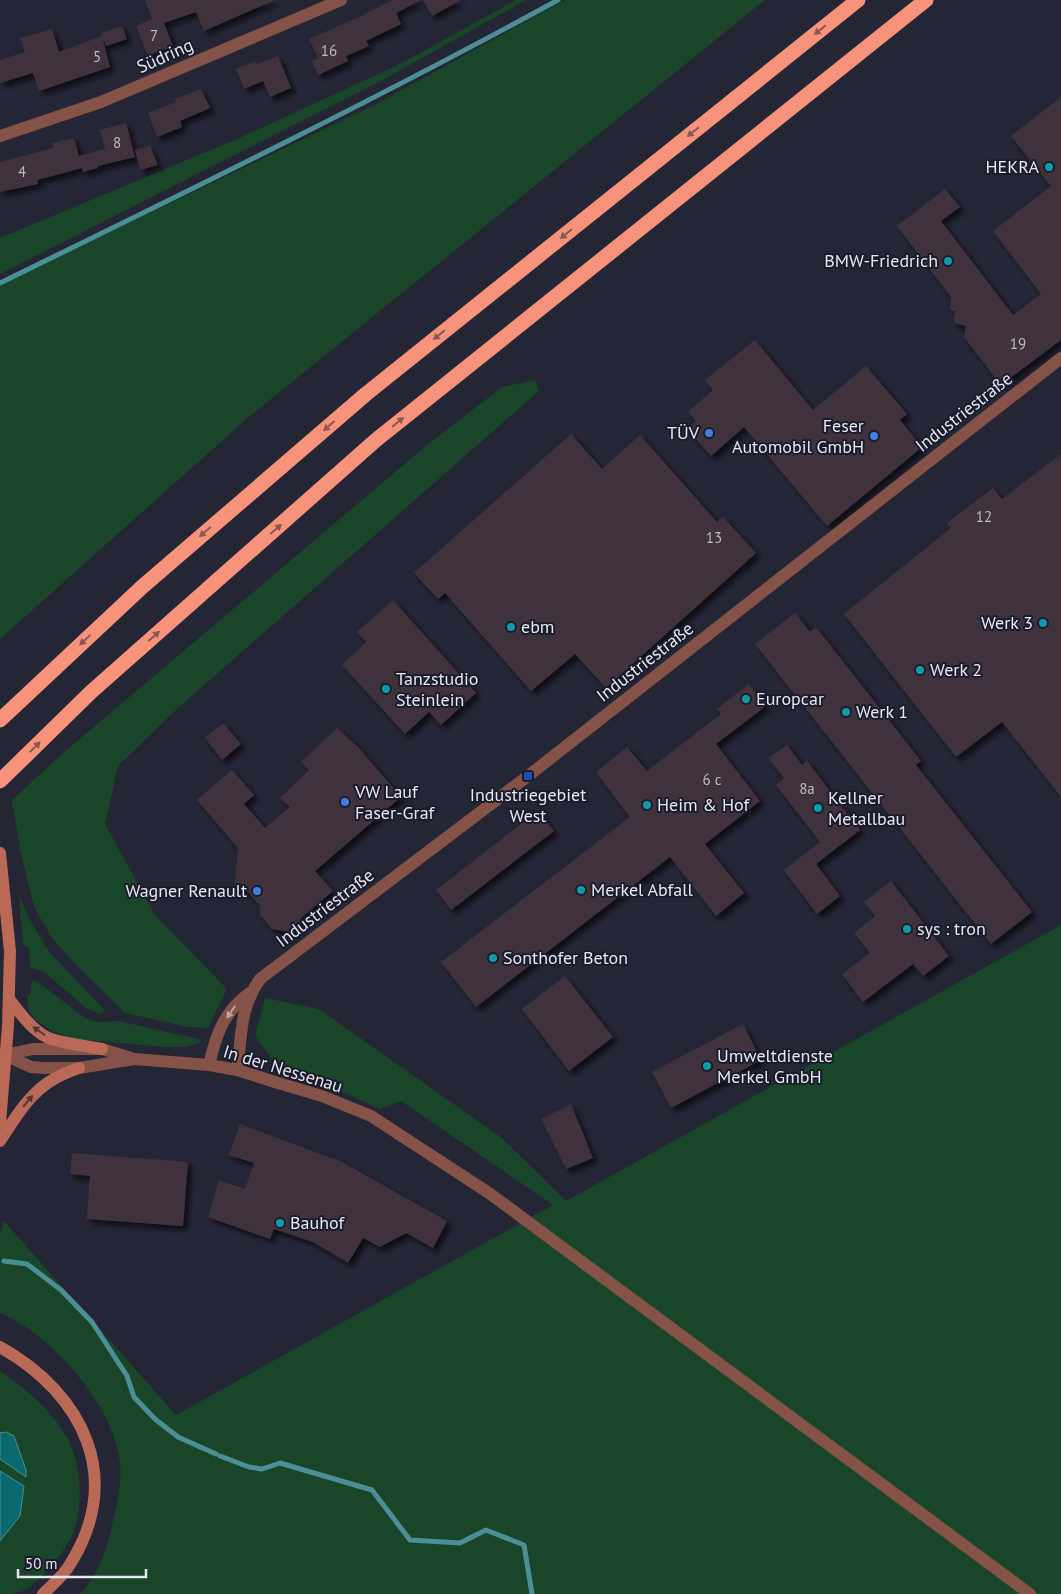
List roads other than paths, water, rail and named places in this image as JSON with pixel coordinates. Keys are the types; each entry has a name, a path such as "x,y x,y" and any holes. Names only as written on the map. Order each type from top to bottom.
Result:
{"highway":[{"path":"4,714 142,587 366,394 858,0"},
{"path":"0,781 91,692 376,440 926,0"}],"main road":[{"path":"0,1123 6,1055 10,951 1,857"},
{"path":"9,999 38,1032 52,1039 102,1049"},
{"path":"0,1140 34,1094 53,1079 79,1068"},
{"path":"0,1347 32,1367 55,1389 83,1429 92,1454 93,1498 83,1541 68,1568 44,1594"}],"street":[{"name":"Südring","path":"0,136 101,102 338,1"},
{"name":"Industriestraße","path":"237,1070 244,1011 251,992 260,979 528,776 1061,358"},
{"name":"Industriestraße","path":"208,1065 216,1037 228,1015 238,1001 251,992"},
{"name":"In der Nessenau","path":"6,1055 33,1049 102,1049 134,1059 208,1065 237,1070 322,1096 371,1116 489,1193 1030,1594"},
{"name":"In der Nessenau","path":"6,1055 31,1067 44,1068 79,1068 134,1059"}],"waterway":[{"path":"0,283 351,109 558,0"},
{"path":"4,1261 27,1264 61,1290 92,1322 127,1376 134,1397 155,1419 178,1437 216,1454"},
{"path":"220,1456 249,1467 262,1469 280,1463 372,1490 410,1540 460,1543 486,1530 524,1545 532,1594"}],"place":[{"name":"HEKRA","path":"1049,167"},
{"name":"BMW-Friedrich","path":"948,261"},
{"name":"TÜV","path":"709,433"},
{"name":"Feser Automobil GmbH","path":"874,436"},
{"name":"Werk 3","path":"1043,623"},
{"name":"ebm","path":"511,627"},
{"name":"Werk 2","path":"920,670"},
{"name":"Tanzstudio Steinlein","path":"386,689"},
{"name":"Europcar","path":"746,699"},
{"name":"Werk 1","path":"846,712"},
{"name":"Industriegebiet West","path":"528,776"},
{"name":"VW Lauf Faser-Graf","path":"345,802"},
{"name":"Heim & Hof","path":"647,805"},
{"name":"Kellner Metallbau","path":"818,808"},
{"name":"Merkel Abfall","path":"581,890"},
{"name":"Wagner Renault","path":"257,891"},
{"name":"sys : tron","path":"907,929"},
{"name":"Sonthofer Beton","path":"493,958"},
{"name":"Umweltdienste Merkel GmbH","path":"707,1066"},
{"name":"Bauhof","path":"280,1223"}]}
